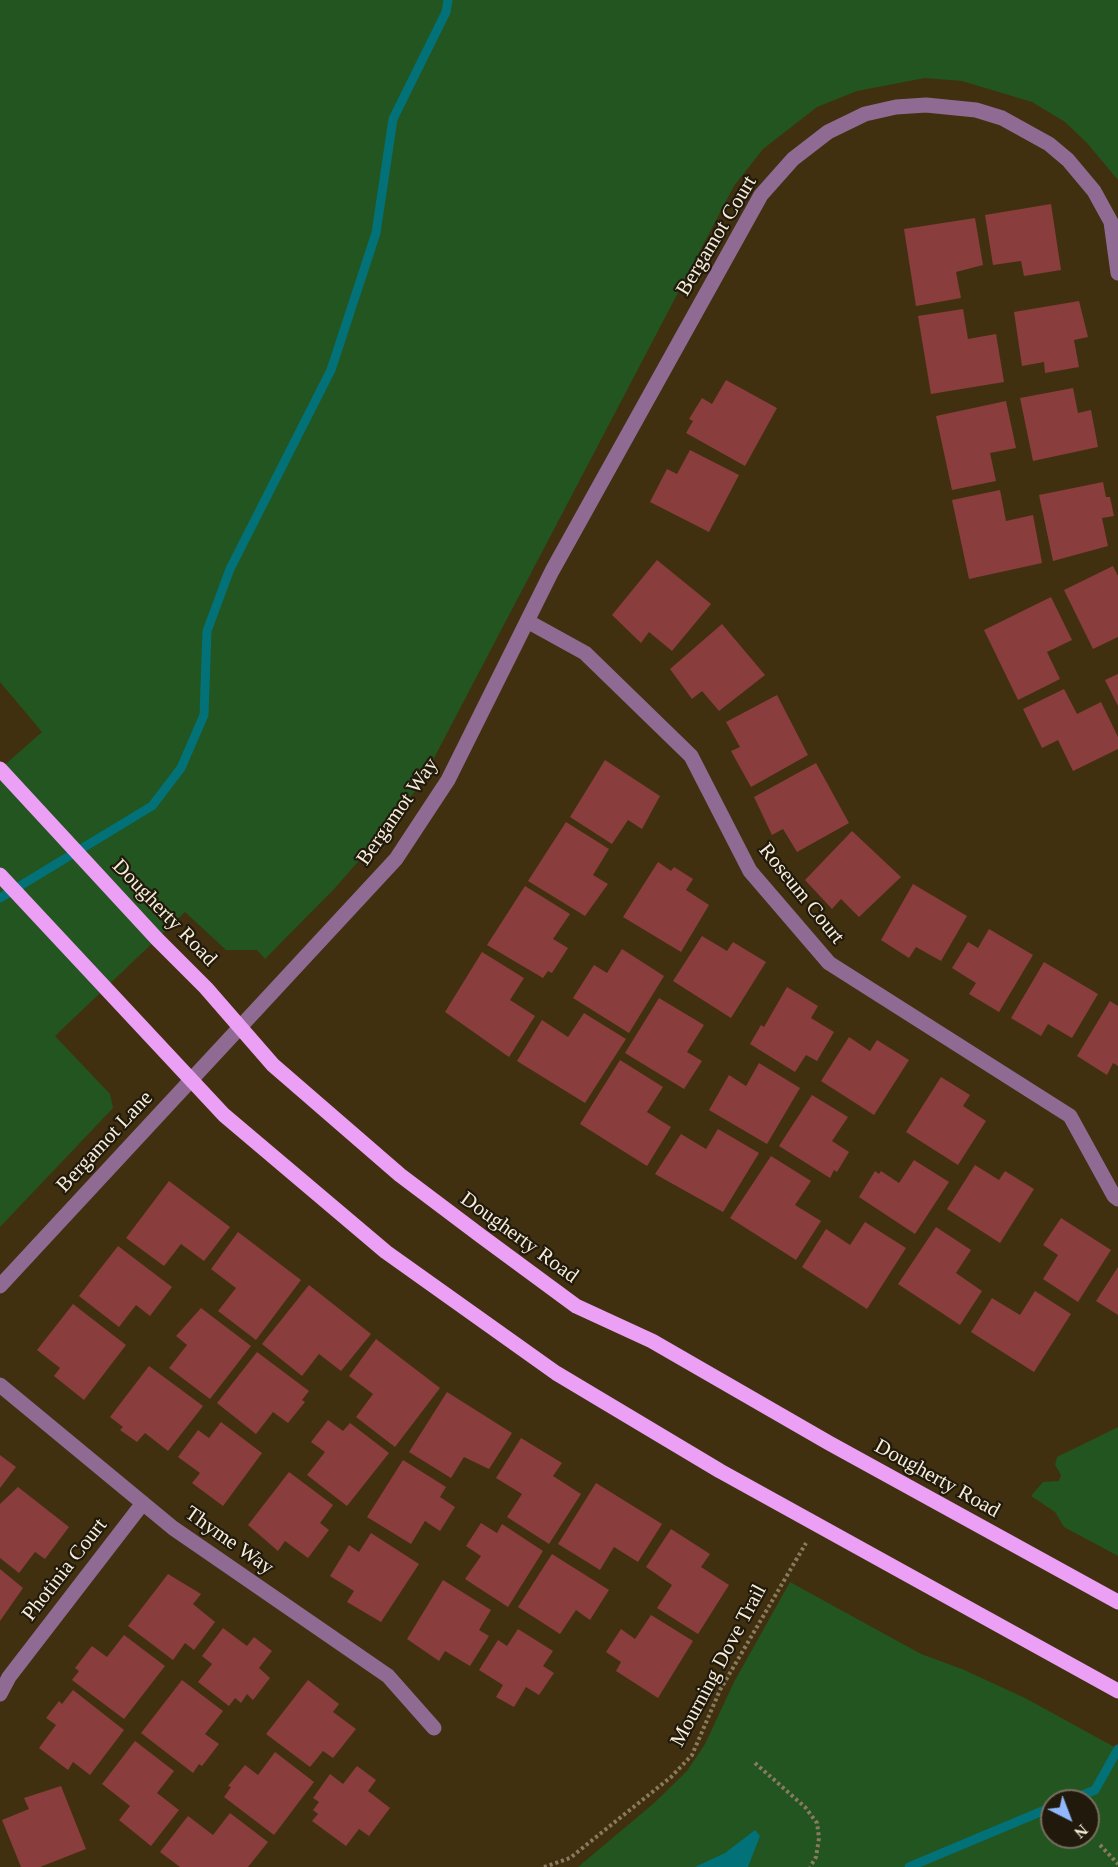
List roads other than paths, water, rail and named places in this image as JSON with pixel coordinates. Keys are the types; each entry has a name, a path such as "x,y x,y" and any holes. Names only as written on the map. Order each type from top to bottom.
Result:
{"main road":[{"name":"Dougherty Road","path":"0,769 240,1026 273,1065 400,1174 576,1306 652,1341 819,1437 1118,1602"},
{"path":"0,875 224,1115 386,1252 556,1373 817,1526 1118,1691"}],"street":[{"name":"Bergamot Court","path":"527,621 552,571 761,195 793,159 828,132 865,114 927,105 976,110 1026,130 1068,160 1094,191 1111,222 1118,273"},
{"name":"Bergamot Way","path":"240,1026 329,934 396,859 448,780 527,621"},
{"name":"Roseum Court","path":"527,621 585,653 691,756 750,871 829,963 1070,1116 1114,1196 1118,1199"},
{"name":"Bergamot Lane","path":"0,1286 193,1080 240,1026"},
{"name":"Thyme Way","path":"0,1384 173,1528 388,1676 434,1728"},
{"name":"Photinia Court","path":"0,1694 9,1677 143,1503"}],"water":[{"path":"755,1830 760,1836 748,1867 695,1867 725,1853"}],"waterway":[{"path":"0,898 152,806 181,768 204,715 207,631 230,569 331,370 376,233 393,119 446,12 448,0"},
{"path":"1096,1789 1118,1749"},
{"path":"909,1867 1040,1812"}]}
